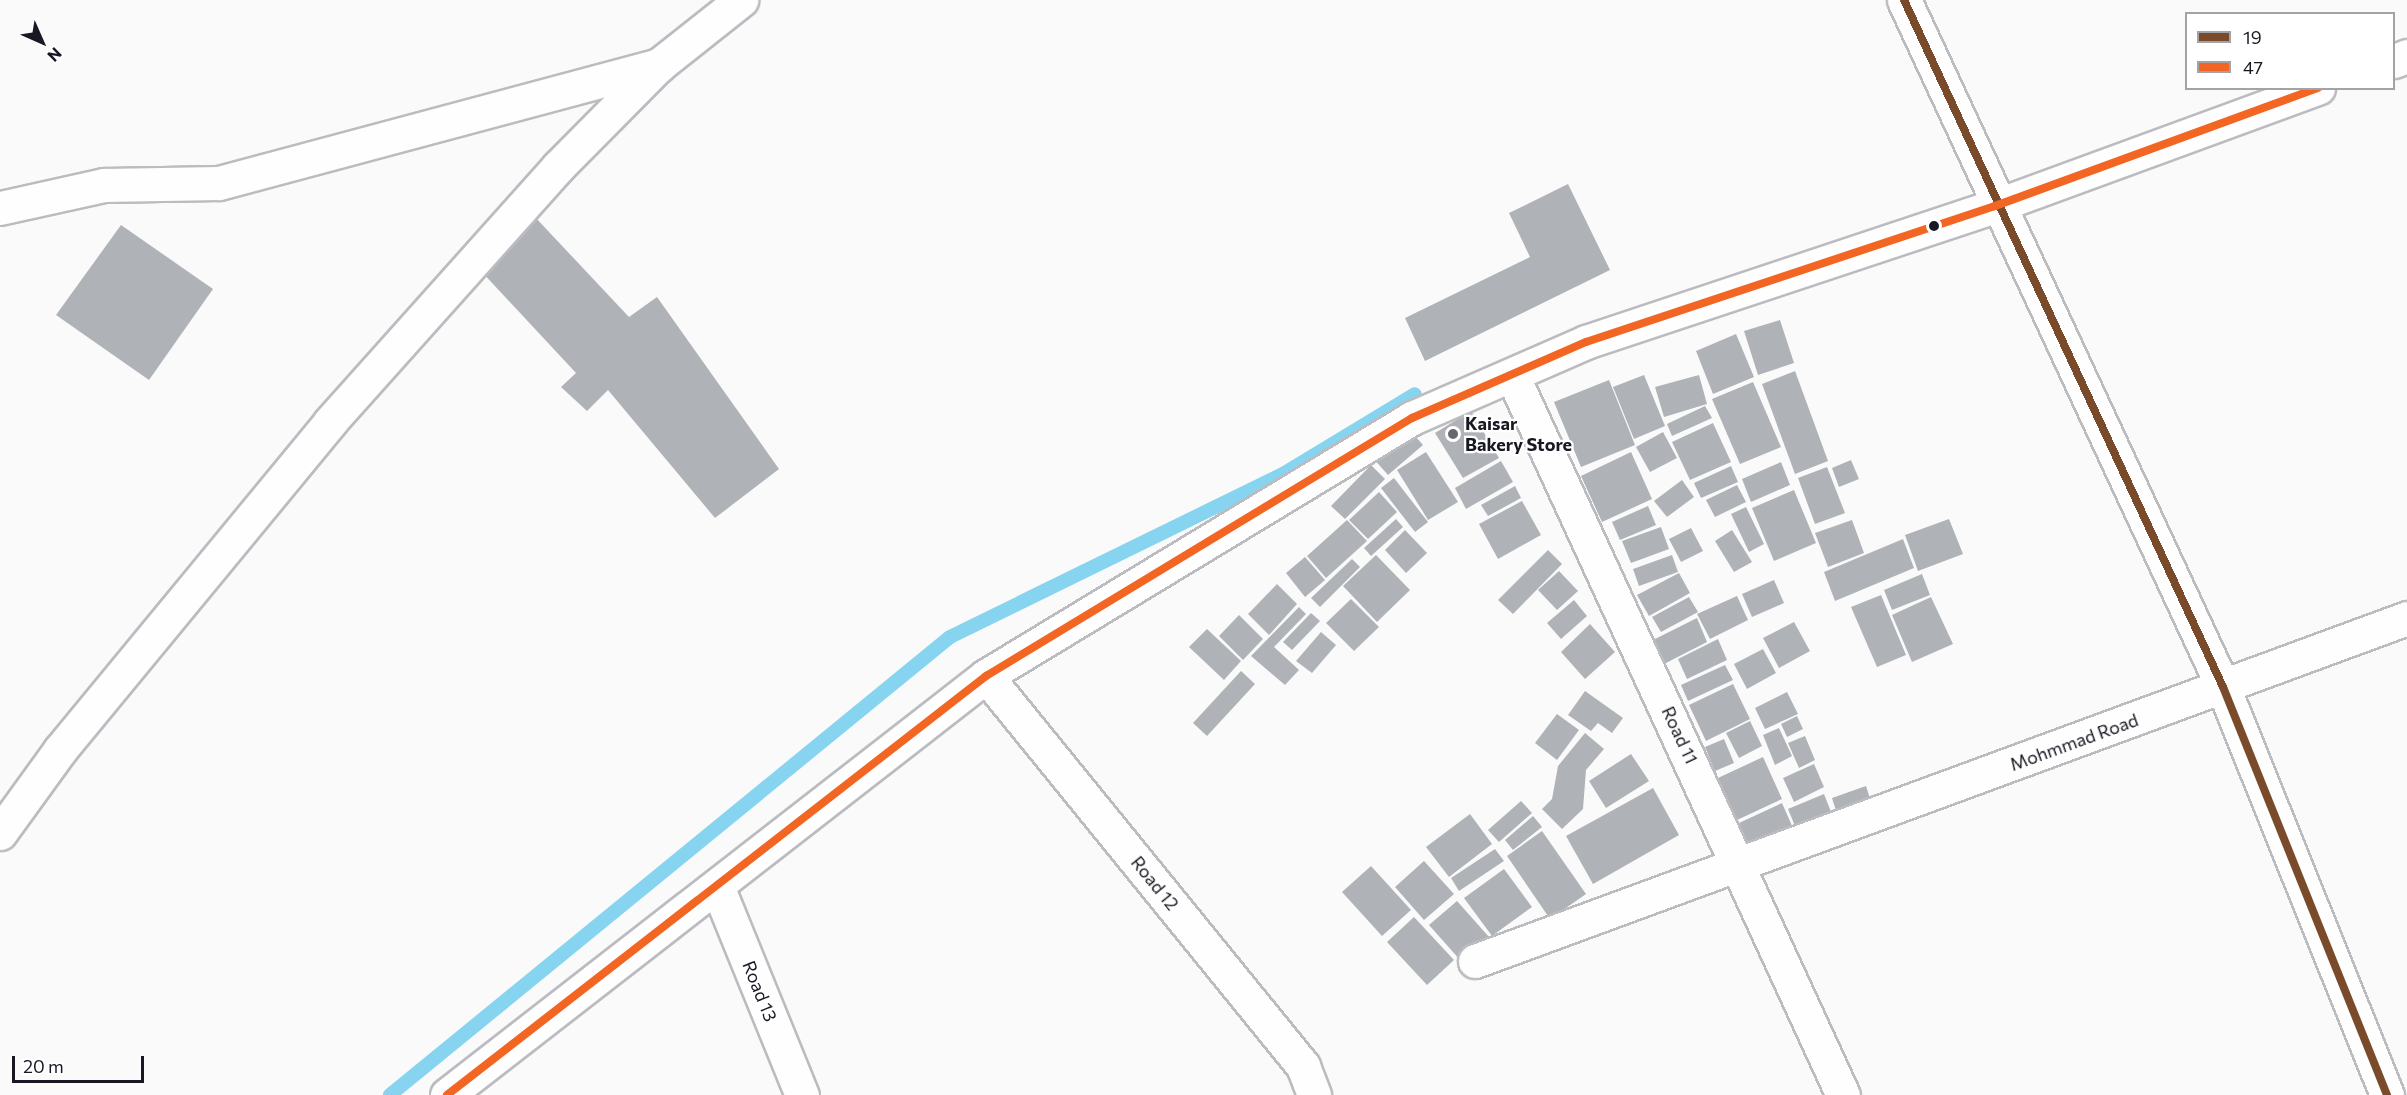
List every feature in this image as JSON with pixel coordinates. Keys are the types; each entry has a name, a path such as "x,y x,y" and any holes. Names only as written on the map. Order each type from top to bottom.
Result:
{"street":[{"path":"0,833 60,750 330,422 558,167 658,65 741,0"},
{"path":"1904,0 1995,206 2223,687 2387,1095"},
{"path":"0,208 104,185 219,183 658,65"},
{"path":"447,1095 986,676 1412,418 1513,377 1586,342 1995,206 2313,90"},
{"name":"Road 11","path":"1513,377 1741,866 1843,1095"},
{"name":"Mohmmad Road","path":"1475,961 1741,866 2407,618"},
{"name":"Road 12","path":"986,676 1303,1066 1314,1095"},
{"name":"Road 13","path":"717,886 802,1095"},
{"path":"2399,1095 2407,1093"}],"building":[{"path":"1568,184 1610,270 1425,361 1405,318 1530,257 1509,213"},
{"path":"534,216 629,317 657,297 779,469 715,518 608,390 587,411 561,387 576,373 480,270"},
{"path":"121,225 213,289 149,380 56,315"},
{"path":"1780,320 1794,363 1758,375 1744,331"},
{"path":"1736,334 1754,377 1713,394 1696,351"},
{"path":"1795,371 1828,461 1795,474 1762,384"},
{"path":"1644,375 1665,426 1634,439 1613,387"},
{"path":"1699,375 1707,404 1664,417 1655,387"},
{"path":"1609,380 1635,445 1581,467 1554,402"},
{"path":"1753,382 1781,447 1740,464 1712,399"},
{"path":"1705,406 1712,418 1672,436 1667,424"},
{"path":"1471,411 1499,458 1463,478 1435,433"},
{"path":"1713,423 1731,462 1690,480 1672,442"},
{"path":"1408,428 1423,445 1388,475 1373,458"},
{"path":"1663,432 1677,458 1650,472 1636,447"},
{"path":"1426,452 1458,502 1428,520 1397,470"},
{"path":"1631,452 1652,499 1602,522 1581,476"},
{"path":"1851,460 1859,479 1839,487 1832,468"},
{"path":"1501,461 1513,482 1466,509 1455,488"},
{"path":"1781,462 1790,485 1751,502 1742,479"},
{"path":"1371,465 1385,479 1345,519 1331,506"},
{"path":"1731,466 1738,482 1701,498 1694,483"},
{"path":"1827,467 1845,513 1815,524 1798,478"},
{"path":"1394,478 1428,522 1415,532 1381,488"},
{"path":"1682,480 1694,497 1667,517 1654,501"},
{"path":"1737,485 1746,502 1715,517 1706,500"},
{"path":"1515,486 1521,498 1488,516 1481,505"},
{"path":"1794,490 1816,543 1774,561 1752,508"},
{"path":"1379,492 1397,512 1368,539 1349,520"},
{"path":"1522,501 1541,535 1498,559 1479,524"},
{"path":"1648,506 1656,525 1620,540 1612,522"},
{"path":"1746,507 1764,544 1749,552 1731,514"},
{"path":"1396,519 1403,527 1371,556 1364,548"},
{"path":"1949,519 1963,554 1918,571 1905,535"},
{"path":"1347,520 1367,541 1326,578 1307,556"},
{"path":"1852,520 1864,553 1828,567 1815,533"},
{"path":"1661,527 1669,549 1631,563 1622,541"},
{"path":"1691,528 1703,551 1681,562 1669,539"},
{"path":"1405,530 1427,553 1406,573 1385,550"},
{"path":"1732,530 1752,562 1734,572 1715,541"},
{"path":"1903,539 1914,568 1835,601 1824,572"},
{"path":"1548,550 1562,564 1513,614 1498,600"},
{"path":"1376,555 1410,590 1377,622 1343,586"},
{"path":"1672,555 1678,572 1639,586 1633,569"},
{"path":"1305,557 1325,580 1305,597 1286,573"},
{"path":"1352,559 1360,567 1320,607 1311,598"},
{"path":"1559,571 1578,591 1557,610 1538,590"},
{"path":"1679,573 1690,593 1649,616 1637,595"},
{"path":"1922,574 1930,595 1892,610 1884,590"},
{"path":"1774,580 1784,603 1752,617 1742,594"},
{"path":"1277,584 1297,604 1269,635 1248,614"},
{"path":"1881,595 1906,655 1877,667 1851,607"},
{"path":"1737,596 1748,620 1710,639 1697,614"},
{"path":"1689,597 1698,612 1661,632 1652,617"},
{"path":"1931,597 1953,644 1912,662 1892,615"},
{"path":"1351,599 1379,627 1354,651 1326,623"},
{"path":"1574,600 1587,616 1561,639 1547,623"},
{"path":"1299,607 1306,614 1274,647 1299,670 1285,685 1251,656"},
{"path":"1311,613 1320,621 1292,650 1283,642"},
{"path":"1239,615 1263,639 1243,660 1219,636"},
{"path":"1697,618 1707,642 1664,664 1653,640"},
{"path":"1794,622 1810,651 1779,668 1763,638"},
{"path":"1590,624 1615,652 1585,679 1561,652"},
{"path":"1207,629 1241,661 1224,680 1189,647"},
{"path":"1321,632 1336,645 1312,673 1296,661"},
{"path":"1718,639 1727,660 1687,679 1678,659"},
{"path":"1763,649 1776,673 1747,689 1734,664"},
{"path":"1725,665 1733,680 1688,701 1681,685"},
{"path":"1241,671 1255,684 1207,736 1193,723"},
{"path":"1733,684 1750,719 1706,741 1689,705"},
{"path":"1585,691 1623,718 1612,733 1598,723 1591,731 1568,715"},
{"path":"1787,692 1798,714 1765,729 1755,708"},
{"path":"1557,714 1579,730 1557,760 1535,743"},
{"path":"1797,716 1803,729 1787,737 1781,724"},
{"path":"1750,721 1762,746 1739,758 1726,733"},
{"path":"1779,728 1792,756 1775,765 1763,735"},
{"path":"1585,733 1604,749 1586,770 1583,809 1562,829 1542,809 1552,799 1558,766"},
{"path":"1805,736 1815,760 1799,768 1788,743"},
{"path":"1724,739 1734,763 1715,771 1705,747"},
{"path":"1631,754 1649,781 1606,808 1589,781"},
{"path":"1763,757 1782,799 1737,820 1718,778"},
{"path":"1814,764 1824,787 1794,802 1783,778"},
{"path":"1866,786 1873,808 1839,820 1832,798"},
{"path":"1653,788 1679,835 1593,884 1566,836"},
{"path":"1824,794 1835,822 1799,836 1788,809"},
{"path":"1521,801 1532,813 1499,842 1488,830"},
{"path":"1782,803 1797,837 1750,860 1739,823"},
{"path":"1470,814 1492,844 1449,877 1426,847"},
{"path":"1533,816 1542,827 1513,850 1505,840"},
{"path":"1542,831 1586,894 1550,919 1507,856"},
{"path":"1495,849 1504,861 1459,891 1451,878"},
{"path":"1424,861 1454,894 1424,920 1395,887"},
{"path":"1371,866 1411,910 1382,936 1342,892"},
{"path":"1504,869 1532,907 1492,936 1464,898"},
{"path":"1457,901 1489,937 1461,961 1429,925"},
{"path":"1414,917 1454,960 1427,985 1387,942"}],"waterway":[{"path":"390,1095 950,637 1283,474 1415,394"}],"transit line":[{"name":"19","path":"1904,0 2223,687 2387,1095"},
{"name":"47","path":"447,1095 986,676 1412,418 1586,342 1995,206 2313,90"}],"place":[{"name":"Kaisar Bakery Store","path":"1453,434"}]}
